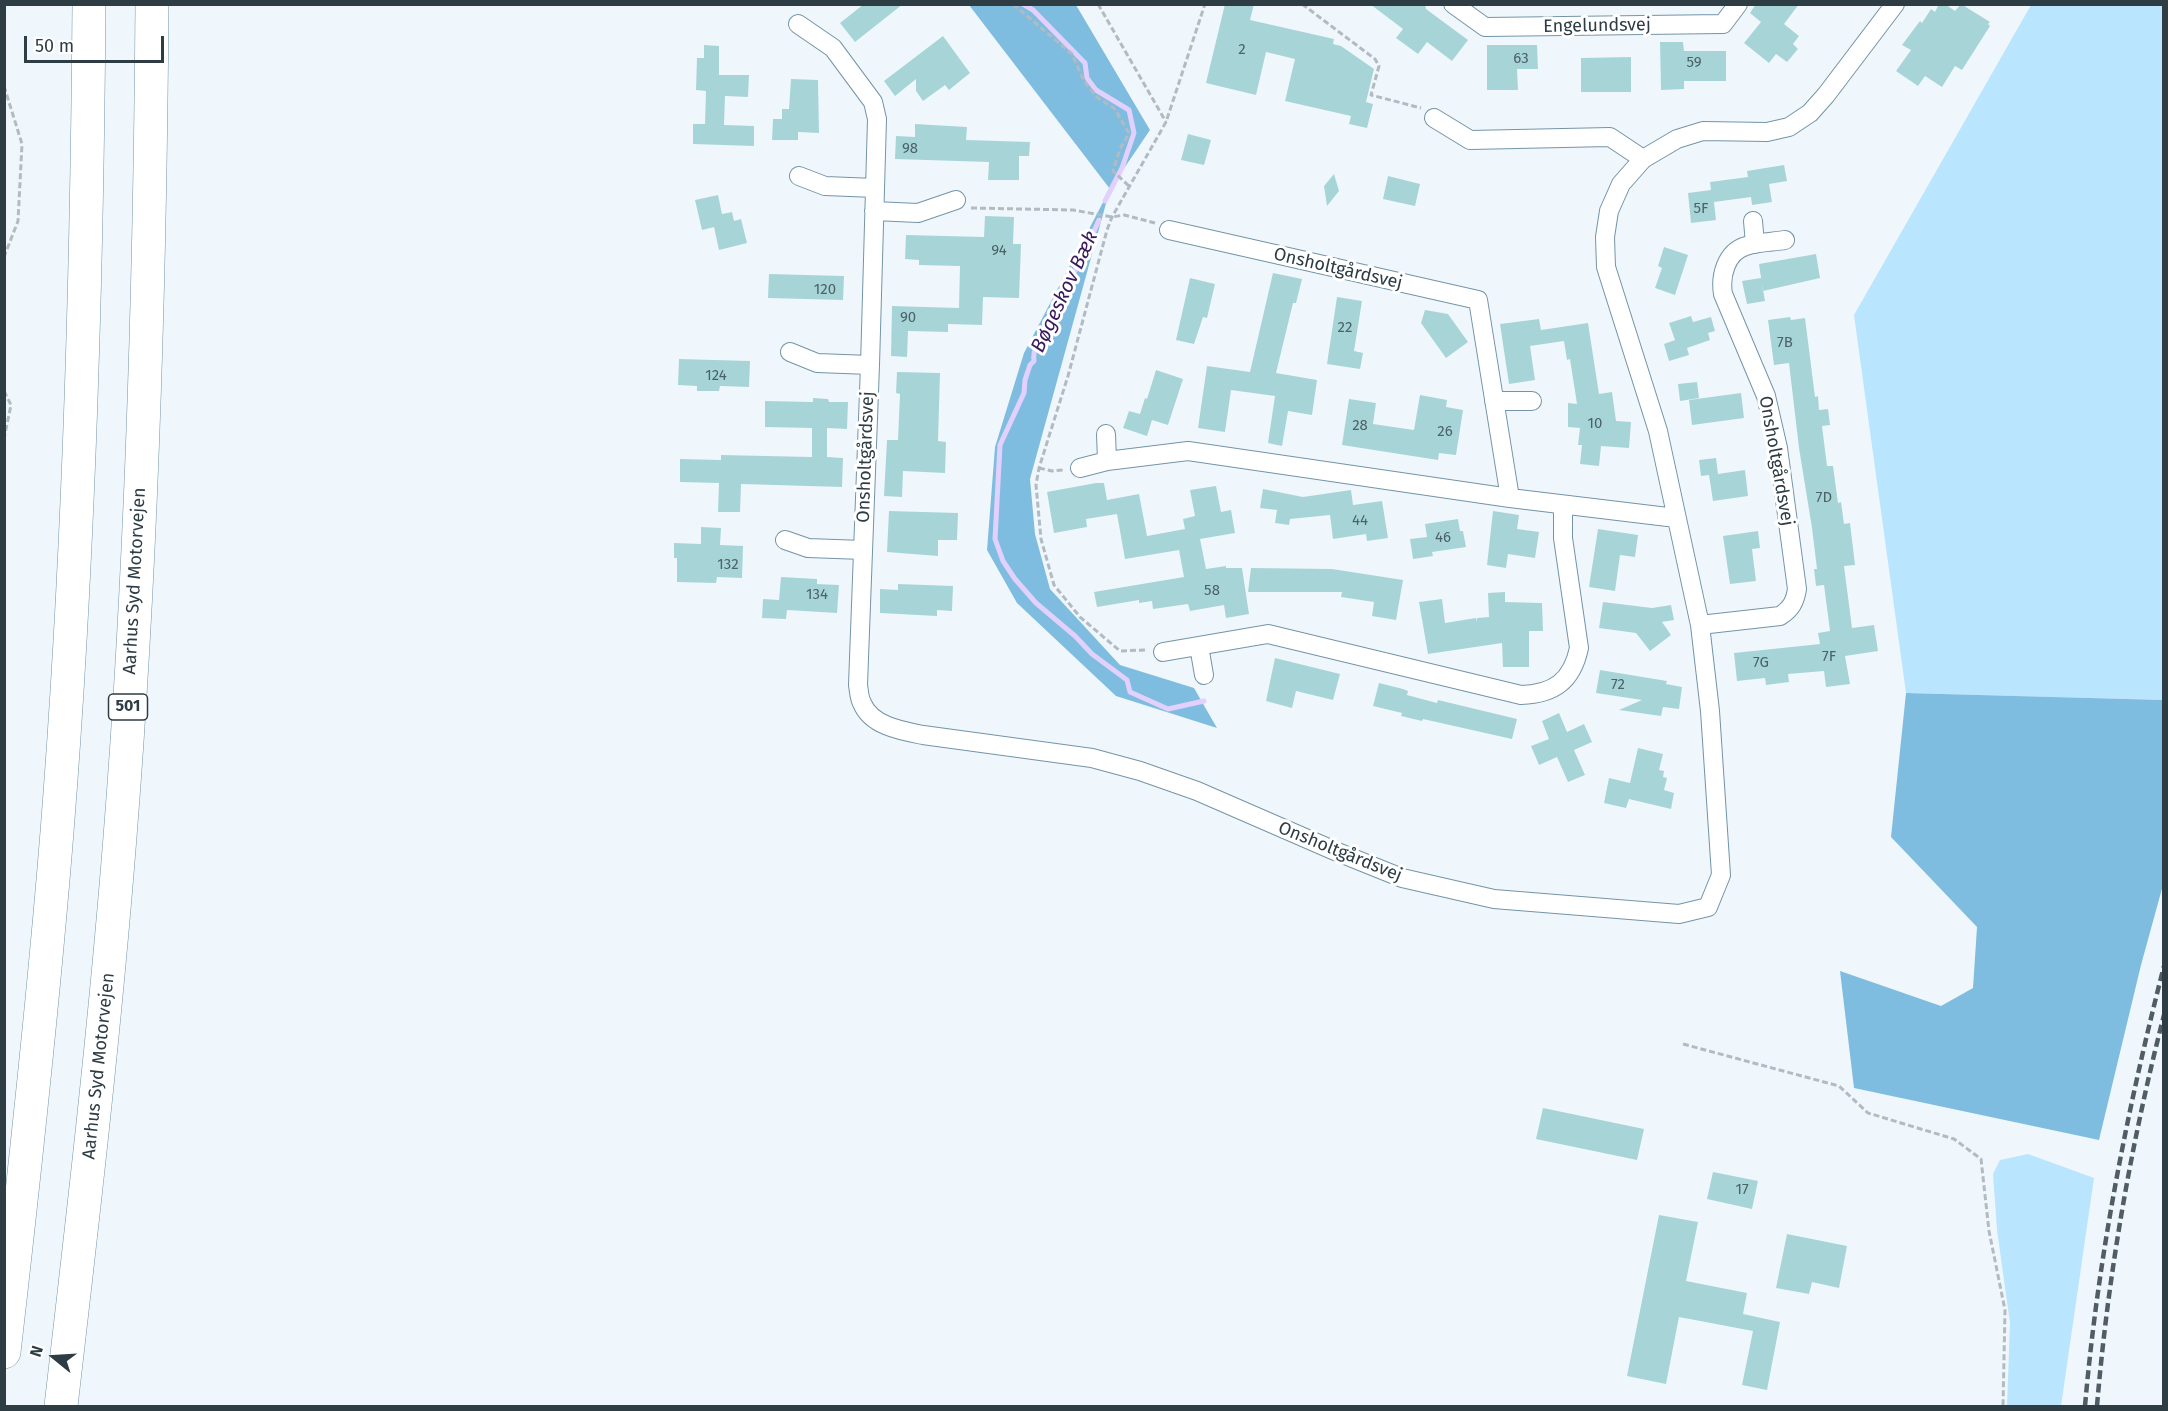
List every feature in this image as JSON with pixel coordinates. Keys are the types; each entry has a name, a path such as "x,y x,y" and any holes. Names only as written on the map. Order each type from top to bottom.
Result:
{"highway":[{"path":"4,1352 43,992 71,623 76,542 87,190 89,4"},
{"name":"Aarhus Syd Motorvejen","path":"62,1407 98,1095 120,834 137,547 151,190 152,4"}],"street":[{"name":"Engelundsvej","path":"1454,4 1485,27 1723,24 1738,4"},
{"name":"Onsholtgårdsvej","path":"798,24 833,48 873,102 877,119 858,685 862,704 875,720 896,730 1092,758 1140,771 1197,791 1402,879 1506,900 1679,914 1708,907 1721,875 1710,711 1700,625 1658,431 1606,267 1605,237 1609,211 1621,183 1644,159 1677,139 1703,131 1767,132 1789,127 1810,113 1895,4"},
{"path":"1434,118 1470,140 1610,136 1644,159"},
{"path":"799,176 825,186 875,188"},
{"path":"874,211 918,213 956,200"},
{"path":"1753,220 1755,244"},
{"name":"Onsholtgårdsvej","path":"1169,230 1478,300 1510,498"},
{"name":"Onsholtgårdsvej","path":"1700,625 1780,616 1789,610 1796,600 1797,589 1778,448 1766,396 1723,294 1721,283 1723,271 1736,252 1745,246 1785,240"},
{"name":"Onsholtgårdsvej","path":"790,352 816,363 870,365"},
{"path":"1494,401 1532,401"},
{"path":"1106,434 1107,461"},
{"path":"1080,468 1107,461 1188,451 1510,498 1676,518"},
{"path":"1163,652 1268,634 1521,695 1536,695 1550,690 1571,672 1579,648 1563,538 1563,505"},
{"path":"785,540 808,548 862,550"},
{"path":"1199,646 1204,675"}],"path":[{"path":"1013,4 1072,54 1084,81 1098,98 1114,108 1125,123 1129,133 1120,149 1113,171 1130,187"},
{"path":"1098,4 1166,122"},
{"path":"1163,652 1154,648 1120,651 1080,617 1054,585 1041,539 1036,484 1112,216 1166,122 1205,4"},
{"path":"1302,4 1376,59 1378,66 1371,95 1427,110 1434,118"},
{"path":"4,86 22,144 18,221 4,257"},
{"path":"956,200 970,208 1072,210 1112,216 1124,215 1164,225 1169,230"},
{"path":"4,391 12,405 4,439"},
{"path":"1039,468 1052,471 1080,468"},
{"path":"1683,1044 1839,1086 1868,1113 1954,1138 1981,1158 1989,1231 2005,1311 2003,1407"}],"shaded area":[{"path":"969,5 1076,5 1150,130 1110,189"},
{"path":"2031,5 2163,5 2163,700 1906,693 1854,315"},
{"path":"1110,189 1030,479 1035,534 1050,589 1120,665 1194,688 1217,728 1116,696 1017,603 987,550 995,447 1024,353"},
{"path":"1906,693 2163,700 2163,885 2141,965 2099,1140 1854,1088 1840,971 1941,1006 1973,988 1977,927 1891,837"},
{"path":"2028,1154 2094,1178 2061,1406 2007,1406 2010,1323 1997,1230 1993,1174 2000,1160"}],"building":[{"path":"864,4 903,4 855,42 840,23"},
{"path":"1225,4 1254,4 1250,20 1334,39 1333,44 1341,46 1374,69 1366,102 1373,104 1367,128 1349,124 1351,116 1285,101 1295,59 1266,52 1256,95 1206,83"},
{"path":"1370,4 1425,4 1426,9 1468,40 1452,61 1427,42 1418,54 1396,38 1403,29"},
{"path":"1756,4 1799,4 1784,24 1799,36 1793,44 1798,49 1787,62 1776,54 1769,63 1744,43 1761,22 1750,13"},
{"path":"1939,4 1945,4 1955,11 1961,4 1990,22 1988,24 1990,26 1962,70 1955,66 1942,87 1925,76 1918,86 1896,71 1911,50 1902,45 1920,21 1922,23 1931,9 1935,12"},
{"path":"943,36 970,73 949,90 945,85 923,101 916,91 916,79 895,96 884,81"},
{"path":"1660,42 1683,42 1684,51 1726,51 1726,81 1684,81 1684,89 1661,90"},
{"path":"704,45 719,46 719,75 749,75 748,97 725,96 724,125 754,126 754,146 693,144 693,124 705,124 706,91 696,90 697,58 704,58"},
{"path":"1487,45 1537,45 1538,69 1517,69 1518,90 1487,90"},
{"path":"1631,57 1631,92 1581,92 1581,58"},
{"path":"791,79 818,80 819,133 798,132 798,140 772,140 773,119 782,119 782,109 789,109"},
{"path":"915,124 967,127 966,140 1030,142 1029,156 1019,156 1019,180 988,180 989,162 895,159 896,136 915,137"},
{"path":"1188,134 1211,140 1204,165 1181,160"},
{"path":"1784,165 1787,181 1769,184 1772,202 1752,205 1751,197 1714,202 1716,220 1691,223 1688,193 1711,190 1710,182 1748,177 1747,171"},
{"path":"1334,174 1339,191 1327,206 1324,186"},
{"path":"1388,176 1420,184 1415,206 1383,199"},
{"path":"718,195 722,214 732,212 734,221 741,219 747,243 719,250 714,227 702,230 695,200"},
{"path":"985,216 1014,217 1013,244 1021,244 1019,298 983,297 982,325 948,324 948,332 908,331 907,357 891,356 892,306 959,308 960,266 919,265 919,260 905,259 906,235 984,237"},
{"path":"1664,247 1688,255 1675,295 1655,288 1662,268 1658,266"},
{"path":"1816,254 1820,278 1763,291 1759,264"},
{"path":"1273,273 1302,279 1296,303 1293,303 1276,373 1317,380 1312,415 1288,411 1282,446 1268,443 1275,396 1231,390 1225,432 1198,428 1207,366 1250,372"},
{"path":"769,274 844,276 843,300 768,298"},
{"path":"1190,278 1215,284 1207,318 1203,317 1194,344 1176,340"},
{"path":"1761,278 1765,301 1747,304 1742,281"},
{"path":"1337,297 1362,301 1354,351 1363,353 1360,369 1327,364"},
{"path":"1425,310 1448,314 1468,342 1446,358 1421,323"},
{"path":"1691,316 1693,322 1711,317 1715,331 1708,333 1710,340 1687,348 1689,355 1669,361 1664,344 1675,340 1669,323"},
{"path":"1790,317 1791,320 1805,318 1815,397 1818,396 1819,410 1828,409 1830,425 1822,426 1827,466 1833,466 1838,503 1841,502 1844,524 1850,523 1855,565 1844,566 1852,628 1874,625 1878,651 1845,656 1850,684 1826,687 1824,671 1788,674 1789,682 1766,685 1765,678 1737,681 1734,653 1820,644 1818,633 1830,631 1824,585 1816,586 1814,569 1817,569 1789,363 1774,365 1768,320"},
{"path":"1539,319 1541,330 1588,323 1599,394 1612,392 1616,421 1631,422 1629,448 1601,446 1599,466 1580,464 1582,445 1578,445 1580,428 1568,427 1568,403 1577,404 1570,359 1567,360 1564,341 1530,346 1535,380 1509,384 1500,324"},
{"path":"679,359 750,361 749,387 720,386 719,391 697,391 697,386 678,385"},
{"path":"1156,370 1183,379 1168,425 1152,420 1147,436 1123,428 1129,411 1140,414"},
{"path":"897,372 940,373 938,441 946,442 945,473 903,471 902,497 884,496 887,440 898,440 900,394 896,393"},
{"path":"1697,382 1699,398 1680,401 1678,384"},
{"path":"1741,393 1744,418 1692,425 1689,400"},
{"path":"1420,395 1447,400 1446,407 1463,410 1456,455 1439,453 1438,460 1342,445 1349,399 1376,403 1373,424 1414,430"},
{"path":"813,398 828,399 829,402 848,402 847,429 827,428 827,457 843,458 842,487 741,484 740,512 718,512 719,483 680,482 680,459 721,460 721,455 812,457 812,428 765,427 765,401 813,402"},
{"path":"1716,458 1718,474 1745,470 1748,496 1713,501 1709,475 1701,476 1699,460"},
{"path":"1104,483 1107,500 1139,494 1147,536 1185,529 1183,519 1195,516 1190,490 1216,486 1221,512 1231,510 1235,533 1200,539 1206,569 1226,566 1226,568 1242,568 1249,614 1226,618 1224,605 1190,611 1188,604 1153,609 1152,601 1139,603 1139,600 1097,607 1094,592 1184,577 1179,550 1125,559 1117,514 1086,519 1087,527 1054,533 1047,492"},
{"path":"1263,489 1303,497 1351,490 1353,505 1382,501 1388,538 1367,541 1366,534 1333,539 1330,515 1290,519 1289,525 1275,523 1277,510 1260,508"},
{"path":"889,511 958,513 957,540 938,540 938,556 887,552"},
{"path":"1493,511 1519,515 1517,529 1539,532 1535,558 1508,554 1506,568 1487,565"},
{"path":"1458,519 1466,547 1432,552 1433,556 1413,559 1410,539 1427,537 1425,524"},
{"path":"701,527 721,528 720,545 743,546 742,578 717,577 716,583 677,582 677,558 674,558 674,543 701,544"},
{"path":"1598,529 1638,535 1635,557 1620,555 1615,591 1589,587"},
{"path":"1758,531 1760,548 1752,549 1756,581 1730,584 1723,536"},
{"path":"1251,568 1332,569 1403,580 1396,620 1372,616 1374,602 1341,597 1342,592 1248,592"},
{"path":"781,577 817,579 817,584 839,585 837,613 787,610 786,619 762,618 763,599 779,600"},
{"path":"898,584 953,586 952,611 937,610 937,616 880,613 880,589 898,590"},
{"path":"1505,592 1505,602 1542,603 1543,631 1529,631 1529,667 1503,667 1502,643 1428,654 1419,602 1442,599 1445,623 1476,618 1477,622 1477,618 1489,617 1488,593"},
{"path":"1603,602 1652,608 1671,605 1674,620 1662,622 1671,635 1650,651 1636,633 1599,628"},
{"path":"1275,658 1340,674 1333,700 1296,691 1292,708 1266,701"},
{"path":"1600,670 1667,681 1666,684 1682,687 1679,709 1663,707 1661,716 1619,710 1642,700 1596,693"},
{"path":"1379,683 1408,691 1407,695 1437,703 1438,700 1517,719 1512,739 1423,719 1422,721 1373,706"},
{"path":"1559,713 1567,732 1584,724 1592,742 1574,750 1585,775 1568,782 1557,757 1539,765 1531,746 1549,739 1542,721"},
{"path":"1638,748 1663,754 1659,770 1664,771 1663,777 1667,778 1664,790 1674,793 1671,809 1629,799 1626,808 1604,803 1609,778 1630,783"},
{"path":"1543,1108 1644,1129 1637,1160 1536,1139"},
{"path":"1713,1172 1758,1181 1752,1209 1707,1199"},
{"path":"1659,1215 1698,1222 1686,1281 1747,1293 1743,1314 1780,1322 1767,1390 1742,1385 1753,1331 1679,1317 1666,1384 1627,1376"},
{"path":"1787,1234 1847,1246 1839,1288 1812,1282 1809,1294 1776,1288"}],"waterway":[{"name":"Bøgeskov Bæk","path":"1023,4 1033,10 1085,63 1087,78 1096,90 1129,110 1134,133 1122,168 1105,201"},
{"name":"Bøgeskov Bæk","path":"1099,220 1078,267 1071,275 1071,280 1065,284 1059,303 1037,344 1034,361 1030,365 1025,380 1024,393 1000,445 995,539 1003,561 1036,603 1075,636 1092,654 1127,680 1130,692 1168,709 1204,701"}],"railway":[{"path":"2085,1406 2106,1239 2126,1129 2164,966"},
{"path":"2097,1406 2107,1308 2122,1209 2141,1112 2164,1015"}]}
